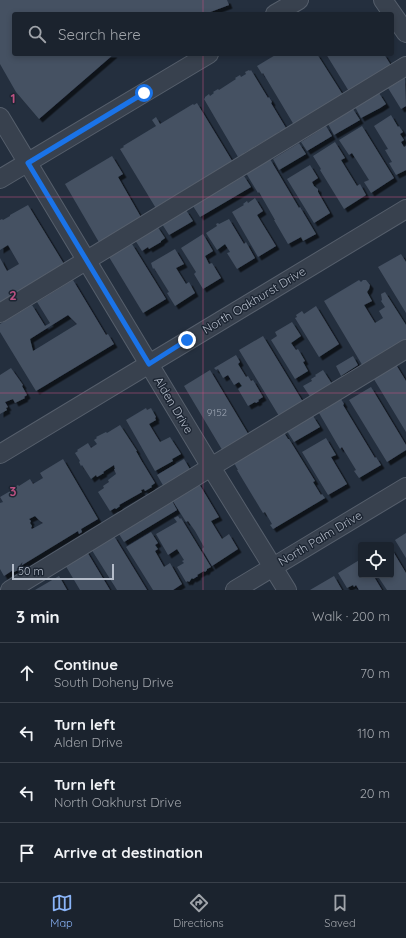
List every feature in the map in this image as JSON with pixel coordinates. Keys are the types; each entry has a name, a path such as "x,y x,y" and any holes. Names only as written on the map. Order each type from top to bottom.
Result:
{"street":[{"path":"278,12 299,0"},
{"path":"383,0 391,12"},
{"path":"394,16 406,33"},
{"path":"0,179 206,56"},
{"path":"0,313 406,66"},
{"name":"Alden Drive","path":"0,117 211,466 274,566 287,590"},
{"name":"North Oakhurst Drive","path":"0,454 406,209"},
{"path":"10,590 211,466 406,349"},
{"name":"North Palm Drive","path":"235,590 406,487"}],"building":[{"path":"0,0 227,0 229,5 210,12 12,12 12,56 112,56 39,119 16,92 0,64"},
{"path":"274,56 318,56 343,95 294,125 263,73 262,74 257,66"},
{"path":"327,56 385,56 392,67 350,93"},
{"path":"251,70 268,98 269,97 286,128 286,131 282,133 280,131 276,134 277,136 272,139 271,137 254,147 256,149 250,152 249,150 244,153 245,155 241,158 240,156 238,157 204,99 209,94 210,96 214,93 213,92 218,89 219,90 240,75 241,77 246,74 245,72"},
{"path":"405,78 406,106 401,109 388,88"},
{"path":"379,93 386,104 361,118 355,107"},
{"path":"197,103 234,164 157,210 120,149 156,126 152,120 156,117 160,124"},
{"path":"353,109 360,120 334,135 328,124"},
{"path":"391,115 398,127 399,126 403,132 400,134 404,140 401,142 404,147 406,146 406,170 396,175 389,163 392,162 385,150 388,149 374,126"},
{"path":"326,126 332,136 307,151 301,142"},
{"path":"362,126 394,178 371,193 364,182 369,180 352,153 349,155 339,140"},
{"path":"335,142 345,158 341,160 357,186 360,184 366,195 344,209 313,156"},
{"path":"299,143 306,154 279,170 273,159"},
{"path":"112,156 123,174 118,177 142,219 100,244 65,184"},
{"path":"270,159 316,234 303,241 301,237 288,244 259,192 258,193 246,173"},
{"path":"310,165 318,178 312,182 318,189 318,192 330,213 314,223 287,179"},
{"path":"244,176 251,187 200,217 193,206"},
{"path":"255,198 263,211 257,215 276,246 258,257 232,212 244,205 243,204 247,201 248,203"},
{"path":"28,205 64,264 0,305 0,258 7,271 19,264 8,245 0,250 0,220 3,220"},
{"path":"186,210 193,221 169,235 162,224"},
{"path":"229,219 244,244 246,242 255,258 237,269 227,253 230,252 225,244 217,250 206,233 217,226 216,224"},
{"path":"157,226 165,238 149,249 148,247 142,251 135,240"},
{"path":"203,234 213,251 205,256 209,264 212,263 221,278 203,289 194,274 196,272 181,248"},
{"path":"132,244 166,299 143,313 109,257"},
{"path":"175,249 184,264 176,268 186,284 189,282 195,293 175,306 167,293 169,292 154,268 153,269 151,263"},
{"path":"401,254 406,262 406,313 378,267"},
{"path":"73,280 106,335 108,334 114,344 36,391 0,332 0,324 32,305 45,326 50,323 37,302","holes":["68,315 77,324 33,351 30,339"]},
{"path":"359,280 361,282 366,280 370,285 367,292 372,301 364,305 375,323 383,318 379,311 385,307 381,301 381,294 385,292 406,325 406,342 364,368 324,301"},
{"path":"316,306 339,344 319,357 295,318 297,317 296,315 302,311 304,314"},
{"path":"292,322 301,336 291,343 296,350 298,349 305,361 303,362 308,371 295,379 271,340 277,336 275,332"},
{"path":"263,336 303,402 279,416 239,350"},
{"path":"236,355 240,362 238,364 246,377 248,376 251,381 253,380 263,397 256,403 255,402 248,406 238,389 242,386 239,382 234,385 228,375 223,378 218,369 216,370 214,368"},
{"path":"353,356 358,365 341,376 336,366"},
{"path":"395,363 406,381 406,432 372,376"},
{"path":"11,368 23,385 22,386 27,395 24,397 25,398 15,403 13,399 5,402 8,407 6,408 7,410 0,414 0,375"},
{"path":"210,370 250,437 224,453 184,386"},
{"path":"323,370 332,384 311,398 303,386 312,381 311,379 316,376 315,375"},
{"path":"371,387 406,445 406,450 387,462 349,400"},
{"path":"341,399 344,404 343,405 375,458 376,457 381,465 359,478 354,471 356,470 342,447 340,449 319,413"},
{"path":"146,408 147,410 151,408 156,417 156,420 149,424 160,442 170,437 181,454 172,459 173,461 155,471 126,420"},
{"path":"313,416 320,427 294,442 287,431"},
{"path":"120,425 155,483 151,486 152,487 145,491 144,489 141,490 142,492 119,505 120,506 116,509 115,508 110,511 98,492 109,482 108,480 116,474 114,465 103,472 104,473 97,477 96,475 91,479 82,465 81,466 75,453 88,443 91,448 97,444 94,440 97,438 96,437 106,432 107,433"},
{"path":"283,431 315,481 313,482 321,495 322,494 325,498 273,529 270,525 272,524 265,512 263,513 233,461"},
{"path":"326,438 336,455 331,457 347,484 328,495 302,452"},
{"path":"63,459 98,519 81,529 82,532 79,534 78,531 19,567 20,569 14,572 13,570 4,576 0,569 0,503 3,502 0,497 12,490 11,489 30,479 33,484 43,478 40,473","holes":["35,516 43,523 32,529 31,528 31,521 29,519"]},
{"path":"184,459 191,471 164,487 157,475"},
{"path":"198,482 219,517 211,521 222,539 229,534 238,549 212,566 202,549 204,547 195,531 188,521 186,522 171,498"},
{"path":"171,499 177,510 124,542 117,531"},
{"path":"178,516 180,519 181,518 211,567 193,579 192,578 189,582 186,582 177,567 184,563 182,561 184,560 177,549 168,555 156,534 177,522 174,518"},
{"path":"151,532 158,543 155,545 158,549 155,551 164,567 170,563 182,584 173,590 153,590 126,547"},
{"path":"406,533 406,558 395,540"},
{"path":"114,536 147,590 117,590 93,552 92,550"},
{"path":"86,550 110,590 80,590 64,563"},
{"path":"394,553 406,573 406,590 387,590 379,578 394,578"},
{"path":"358,561 358,578 375,578 382,590 359,590 356,585 354,587 353,585 347,588 338,573"},
{"path":"59,576 67,590 35,590"},
{"path":"334,576 342,590 310,590"}],"route":[{"path":"144,93 28,163 149,364 187,340"}]}
